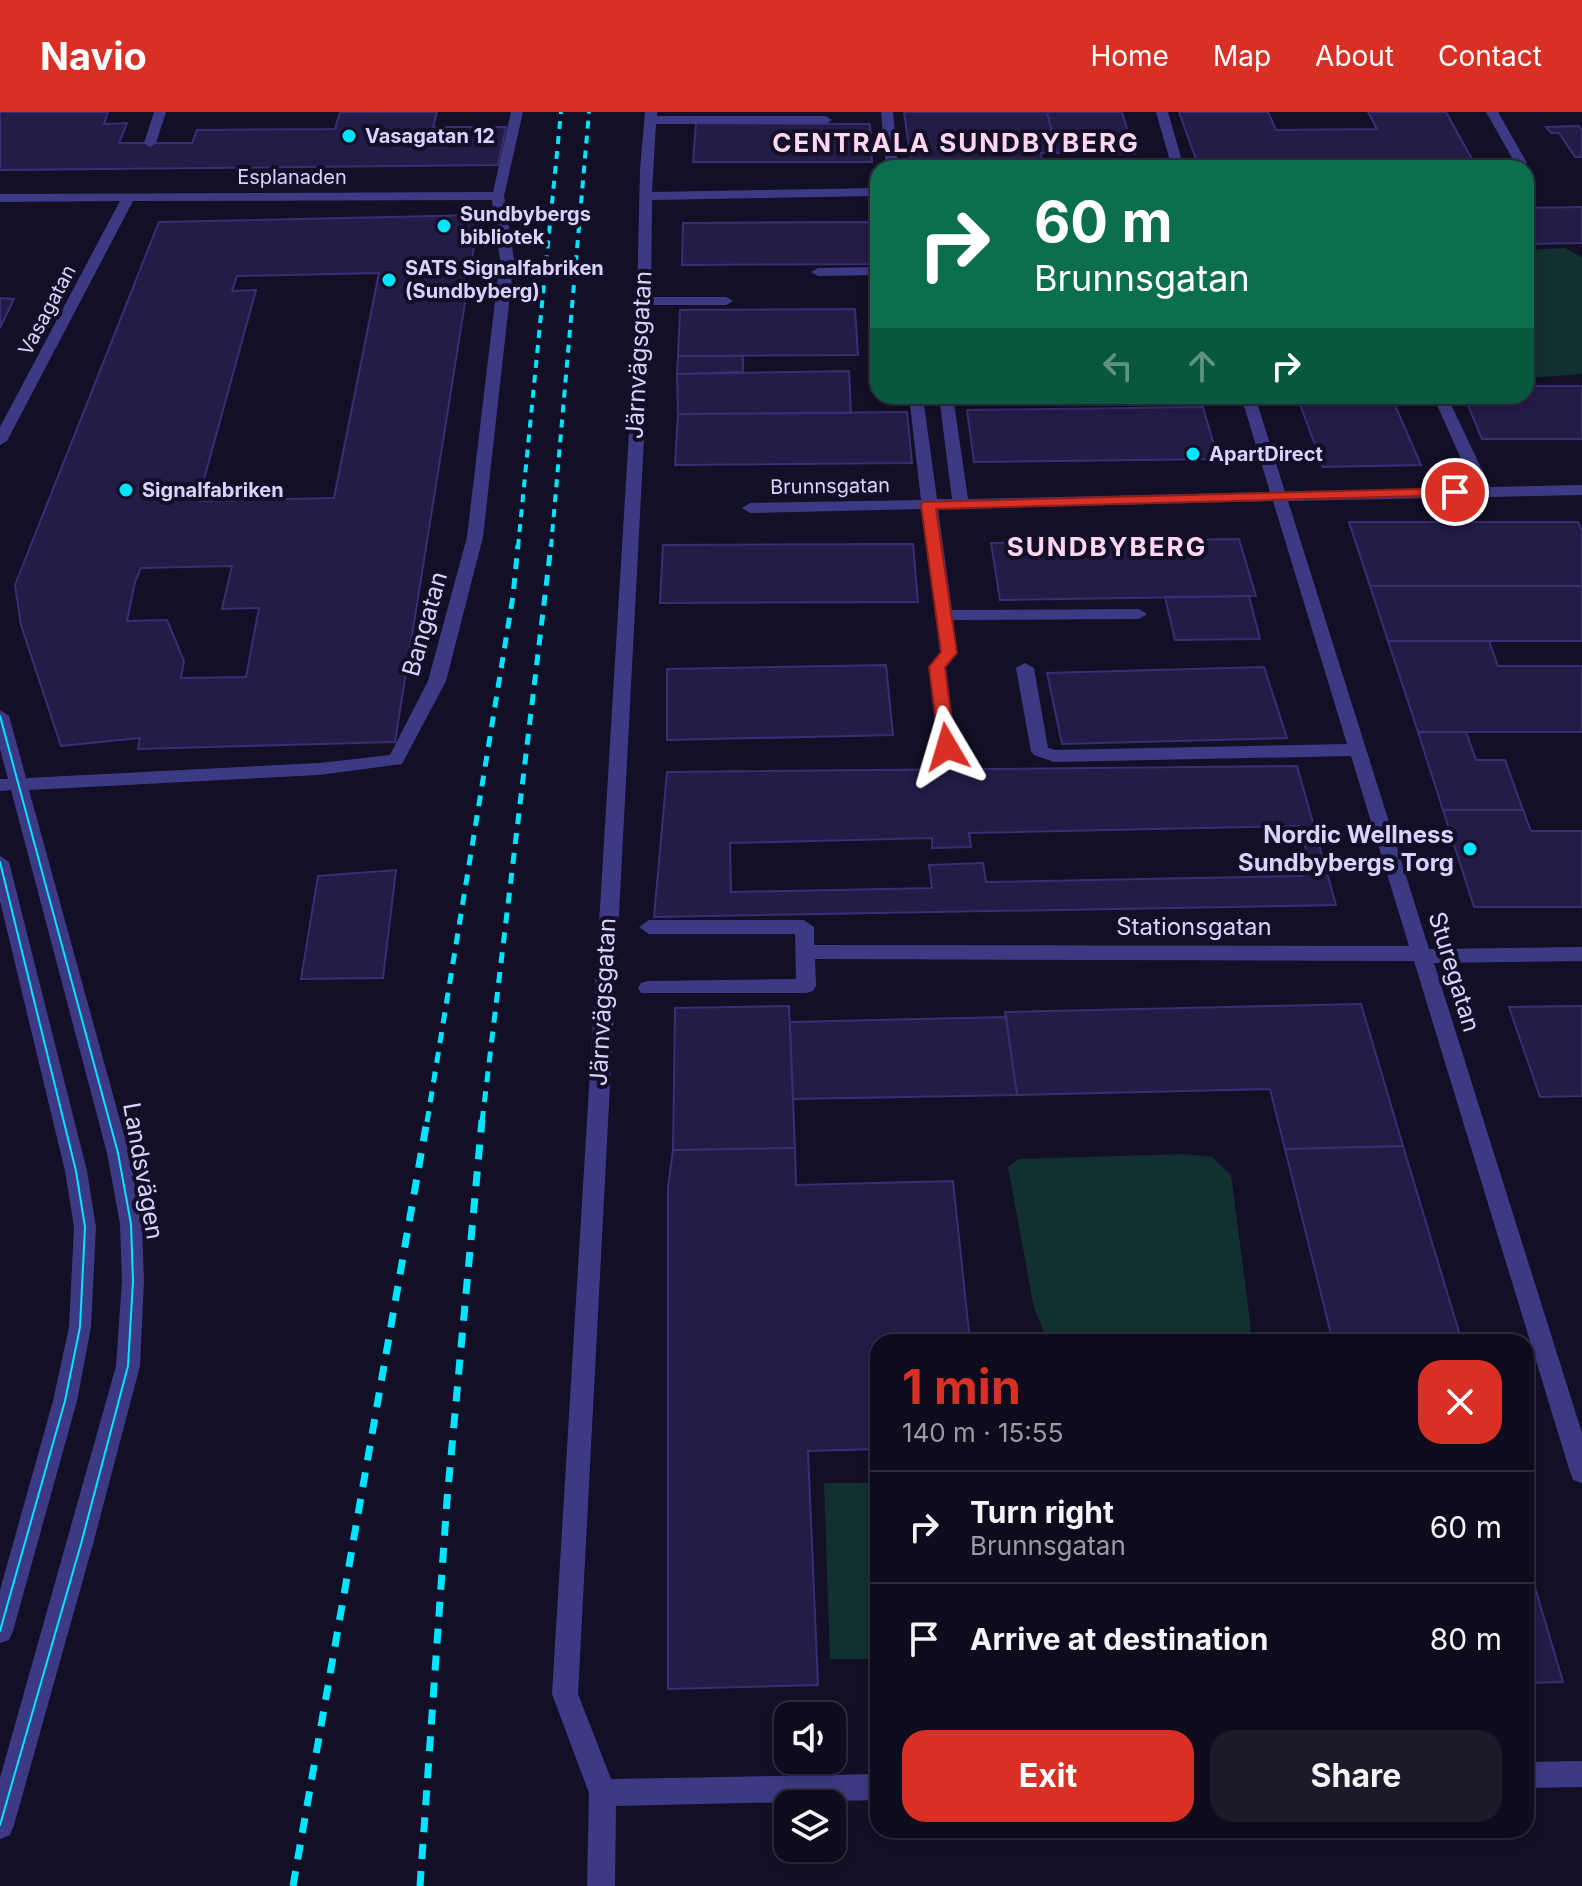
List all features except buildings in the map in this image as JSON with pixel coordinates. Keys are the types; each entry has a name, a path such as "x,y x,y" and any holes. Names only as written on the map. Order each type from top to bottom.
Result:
{"street":[{"path":"150,143 160,112"},
{"path":"498,196 517,112"},
{"path":"887,112 891,160"},
{"path":"1162,112 1176,160"},
{"path":"1492,112 1519,160"},
{"path":"651,116 826,120"},
{"name":"Järnvägsgatan","path":"601,1886 603,1793 565,1694 644,301 651,116"},
{"path":"646,202 870,192"},
{"name":"Esplanaden","path":"0,198 498,196"},
{"name":"Bangatan","path":"9,784 319,769 396,760 437,681 475,537 507,259 498,196"},
{"name":"Vasagatan","path":"0,441 129,197"},
{"path":"818,272 870,271"},
{"path":"644,301 726,301"},
{"path":"917,404 949,653 937,667 947,747"},
{"path":"947,404 961,505"},
{"name":"Sturegatan","path":"1250,404 1582,1472"},
{"path":"1444,404 1484,492"},
{"name":"Brunnsgatan","path":"750,508 1582,490"},
{"path":"944,615 1139,614"},
{"path":"1025,668 1040,751 1054,756 1358,750"},
{"name":"Landsvägen","path":"0,716 9,784 118,1153 131,1224 133,1281 128,1366 57,1630 0,1825"},
{"path":"0,862 76,1171 85,1227 80,1327 65,1401 0,1631"},
{"path":"648,988 806,986 804,927 649,927"},
{"name":"Stationsgatan","path":"806,952 1409,953 1422,956 1582,954"},
{"path":"1534,1775 1582,1774"},
{"path":"603,1793 870,1787"}],"green space":[{"path":"1565,248 1582,257 1582,374 1534,378 1534,250"},
{"path":"1185,1154 1212,1157 1231,1175 1251,1329 1249,1334 1045,1334 1034,1308 1008,1167 1019,1159"},
{"path":"824,1483 870,1483 870,1659 830,1659"}],"tram line":[{"path":"0,716 118,1153 131,1224 133,1281 128,1366 81,1544 0,1825"},
{"path":"0,862 76,1171 85,1227 80,1327 65,1401 0,1631"}],"railway":[{"path":"518,547 561,112"},
{"path":"551,547 589,112"},
{"path":"427,1122 513,596 518,545"},
{"path":"482,1122 551,545"},
{"path":"293,1886 427,1120"},
{"path":"420,1886 447,1500 482,1120"}],"place":[{"name":"Vasagatan 12","path":"349,136"},
{"name":"Sundbybergs bibliotek","path":"444,226"},
{"name":"SATS Signalfabriken (Sundbyberg)","path":"389,280"},
{"name":"ApartDirect","path":"1193,454"},
{"name":"Signalfabriken","path":"126,490"},
{"name":"Nordic Wellness Sundbybergs Torg","path":"1470,849"}],"district":[{"name":"CENTRALA SUNDBYBERG","path":"956,143"},
{"name":"SUNDBYBERG","path":"1107,547"}],"route":[{"path":"947,747 937,667 949,653 928,505 1455,492"}]}
